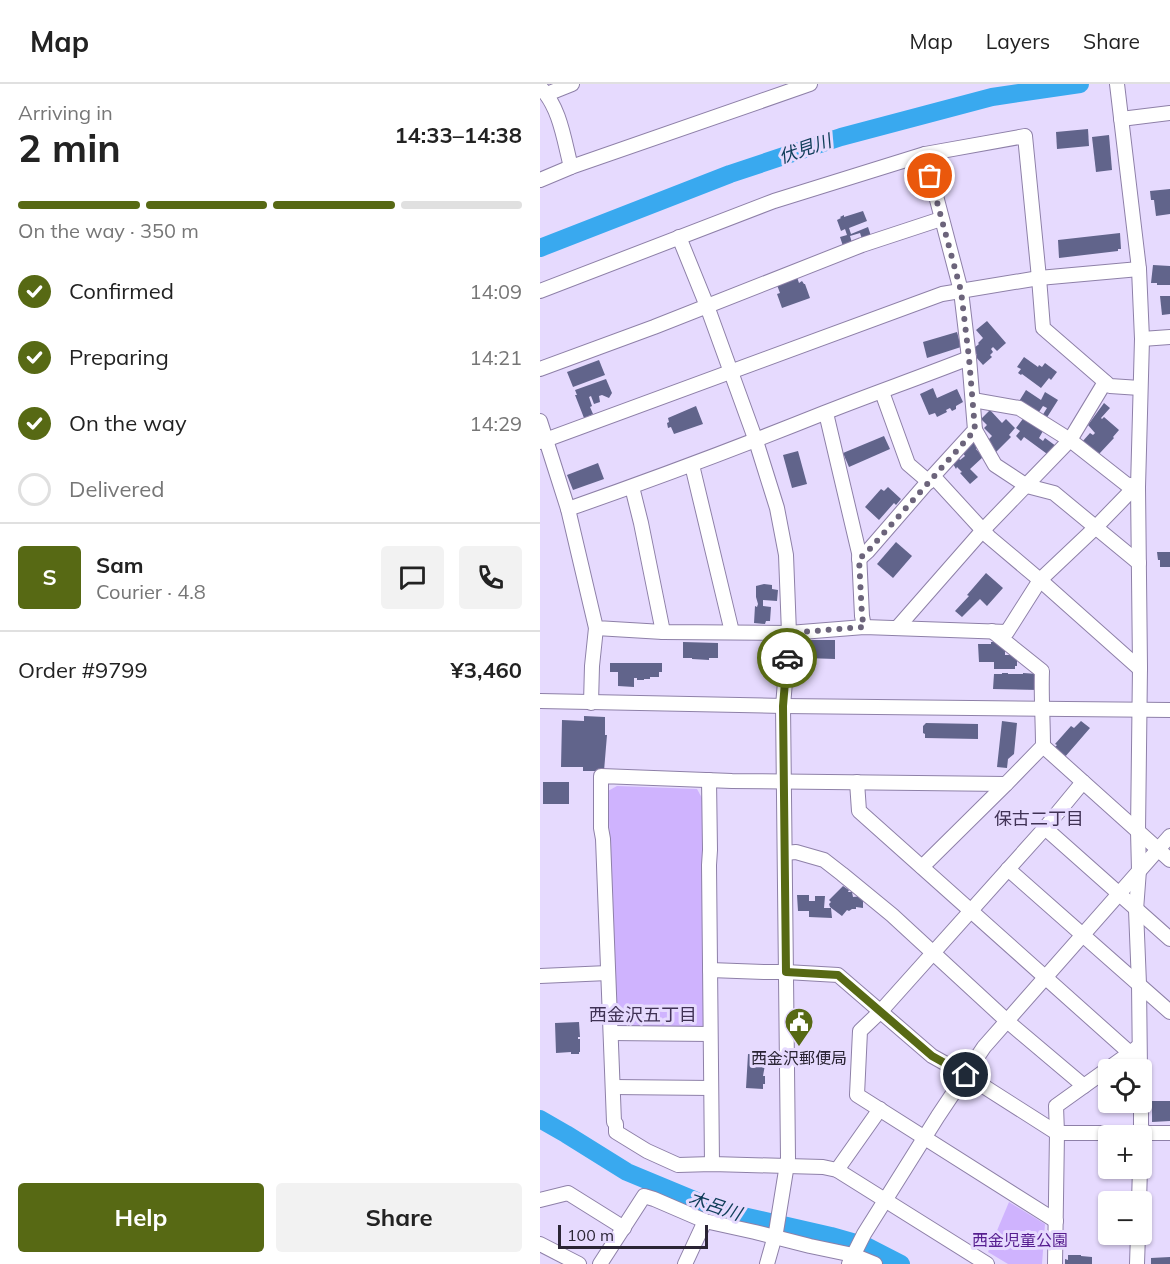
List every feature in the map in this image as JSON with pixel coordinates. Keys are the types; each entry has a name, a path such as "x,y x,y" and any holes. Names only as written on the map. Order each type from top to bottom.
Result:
{"street":[{"path":"571,167 559,120 543,91 572,84"},
{"path":"540,180 571,167 810,84"},
{"path":"1117,84 1139,269 1142,339 1138,487 1140,669 1139,870 1136,910 1139,984 1135,1050 1137,1059"},
{"path":"1121,115 1170,113"},
{"path":"540,291 774,201 925,154 1026,136 1043,328 1110,386 1140,388"},
{"path":"925,154 961,291 975,430 995,465 1027,486 1054,493 1138,563"},
{"path":"540,369 862,245 941,219"},
{"path":"679,237 707,306 756,441 777,508 786,555 789,633 783,706 788,1158 775,1235 767,1264"},
{"path":"543,441 942,294 1040,278 1139,269"},
{"path":"1142,339 1170,337"},
{"path":"568,508 692,465 969,358"},
{"path":"897,628 983,530 1070,440 1105,382"},
{"path":"882,392 908,464 931,479 989,537 1140,669"},
{"path":"973,400 1019,408 1070,440 1126,484 1138,487"},
{"path":"826,412 859,553 864,627"},
{"path":"540,421 543,441 568,508 596,628 591,703"},
{"path":"859,559 975,430"},
{"path":"692,465 732,632"},
{"path":"632,487 663,632"},
{"path":"596,628 663,632 789,633 864,627 1007,632 1040,580 1138,487"},
{"path":"922,867 1043,746 1042,671 992,632"},
{"path":"540,701 1170,710"},
{"path":"1043,746 1170,860"},
{"path":"987,1264 837,1170 823,1167 678,1165 647,1151 616,1132 601,828 601,776 784,782 1006,784"},
{"path":"709,780 712,1164"},
{"path":"857,782 859,812 1045,978 1135,1050"},
{"path":"1056,1221 857,1095 860,1030 881,1011 1045,828 1083,782"},
{"path":"1045,828 1170,939"},
{"path":"853,1256 864,1234 984,1047 1170,836"},
{"path":"785,853 795,852 824,860 884,908 1007,1021 1084,1086"},
{"path":"1008,869 1170,1012"},
{"path":"710,970 838,975 932,1056 1057,1133 1098,1134"},
{"path":"540,976 608,973"},
{"path":"610,1033 710,1034"},
{"path":"1055,1264 1056,1106 1135,1050"},
{"path":"613,1088 711,1088"},
{"path":"837,1170 880,1109"},
{"path":"1152,1134 1170,1133"},
{"path":"540,1200 568,1193 624,1228"},
{"path":"600,1264 644,1196 705,1221 775,1235 875,1264"},
{"path":"685,1264 705,1221"},
{"path":"540,1244 579,1264"},
{"path":"1137,1245 1137,1264"}],"green space":[{"path":"617,786 697,789 702,798 703,1028 616,1026 608,791"},
{"name":"西金児童公園","path":"1009,1202 1045,1224 1042,1264 1008,1264 988,1252"}],"building":[{"path":"1088,129 1089,146 1057,149 1056,132"},
{"path":"1109,135 1112,170 1096,172 1092,137"},
{"path":"1170,189 1170,214 1156,216 1150,191"},
{"path":"863,211 867,221 849,228 851,234 868,227 871,236 862,239 860,233 850,236 852,243 843,246 840,237 847,235 845,229 841,231 837,220 844,215 844,217"},
{"path":"1120,233 1121,249 1118,251 1059,258 1058,240"},
{"path":"1153,265 1170,266 1170,285 1151,283"},
{"path":"797,277 799,283 802,281 805,284 810,298 782,308 777,294 780,293 777,285"},
{"path":"1160,296 1170,296 1170,314 1162,315"},
{"path":"987,321 1006,343 997,351 993,347 990,355 992,357 983,365 975,356 977,355 974,348 983,338 976,330"},
{"path":"957,332 961,347 927,358 923,342"},
{"path":"1024,357 1038,367 1039,365 1042,367 1045,363 1057,372 1041,388 1018,373 1021,369 1017,367"},
{"path":"599,360 605,375 573,387 567,372"},
{"path":"606,379 612,393 609,398 599,396 600,402 594,404 591,396 589,397 593,414 584,418 575,390"},
{"path":"933,388 937,398 957,389 963,402 956,406 956,409 952,411 950,408 937,417 935,413 929,415 920,394"},
{"path":"1026,390 1041,400 1045,392 1058,400 1046,419 1042,416 1047,408 1043,406 1037,415 1018,403"},
{"path":"1104,403 1110,408 1101,418 1104,417 1119,430 1099,454 1097,452 1094,455 1082,442 1090,433 1093,435 1095,433 1088,425"},
{"path":"696,406 703,424 674,434 671,427 668,428 668,418"},
{"path":"990,410 1002,423 1006,419 1015,428 1009,435 1011,437 996,452 987,441 992,436 984,428 987,425 981,419"},
{"path":"1025,416 1043,431 1039,438 1043,441 1045,438 1060,449 1054,459 1024,437 1021,441 1016,436 1020,431 1016,428"},
{"path":"884,436 890,449 849,467 843,453"},
{"path":"975,438 981,445 976,449 983,457 970,469 978,477 970,484 952,462 958,457 960,460 965,456 962,452"},
{"path":"798,451 807,484 792,488 783,455"},
{"path":"598,463 604,479 573,490 567,475"},
{"path":"888,487 901,499 896,505 894,503 879,520 865,507 881,489 884,491"},
{"path":"896,542 912,556 893,578 877,564"},
{"path":"1157,552 1170,552 1170,567 1160,567"},
{"path":"986,573 1003,588 987,606 980,599 962,617 955,611"},
{"path":"772,585 772,589 778,590 777,601 763,600 763,606 771,607 770,621 766,621 765,624 754,623 755,606 757,607 758,604 756,586"},
{"path":"801,640 835,640 835,659 806,658 806,654 799,653"},
{"path":"683,642 718,643 718,658 709,658 709,660 683,658"},
{"path":"991,642 1005,646 1005,655 1017,655 1015,669 994,669 994,662 979,662 978,644 991,644"},
{"path":"610,663 662,663 662,672 659,672 659,677 650,677 650,679 637,680 634,678 634,687 618,686 618,672 610,672"},
{"path":"994,674 1038,674 1038,690 993,689"},
{"path":"584,716 605,717 605,735 607,735 604,771 583,771 583,767 561,767 562,720 584,721"},
{"path":"1002,721 1017,723 1014,754 1008,759 1007,768 997,767"},
{"path":"1081,721 1090,728 1064,758 1054,748 1057,745 1055,744 1071,726 1074,728"},
{"path":"926,723 978,724 978,739 925,738 923,726"},
{"path":"543,782 569,782 569,804 543,804"},
{"path":"843,886 849,890 848,892 852,892 853,897 863,896 863,908 856,907 856,909 847,910 842,916 830,907 829,900"},
{"path":"797,895 809,895 809,901 815,901 815,896 825,896 824,908 831,908 832,918 809,917 809,911 798,911"},
{"path":"579,1022 579,1054 556,1053 555,1023"},
{"path":"748,1054 764,1055 766,1059 763,1089 746,1088"},
{"path":"1152,1101 1170,1101 1170,1121 1152,1122"},
{"path":"1068,1255 1092,1257 1092,1264 1065,1264"},
{"path":"1170,1257 1170,1264 1151,1264 1151,1258"}],"waterway":[{"name":"伏見川","path":"540,248 730,174 841,137 992,97 1080,84"},
{"name":"木呂川","path":"540,1119 627,1172 721,1211 866,1246 901,1264"}],"way so far":[{"path":"787,658 789,633 864,627 859,559 975,430 961,291 930,176"}],"place":[{"name":"西金沢郵便局","path":"799,1048"}],"district":[{"name":"保古二丁目","path":"1039,819"},
{"name":"西金沢五丁目","path":"643,1015"}],"route":[{"path":"787,658 783,706 786,972 838,975 932,1056 966,1075"}]}
